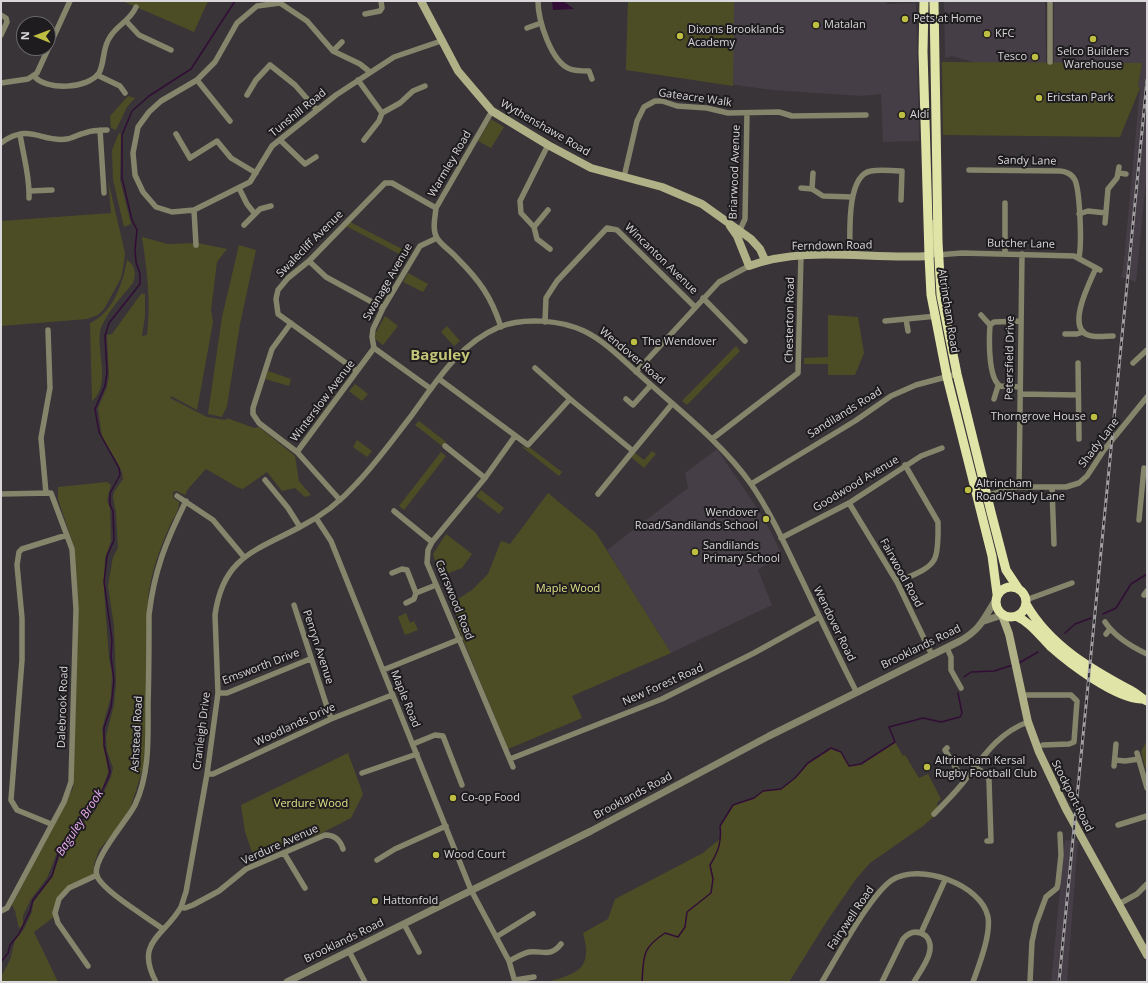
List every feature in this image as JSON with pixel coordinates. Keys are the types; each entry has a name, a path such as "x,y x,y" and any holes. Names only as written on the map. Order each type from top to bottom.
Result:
{"highway":[{"name":"Altrincham Road","path":"924,1 923,52 935,316 947,377 982,496 1006,570 1018,588"},
{"name":"Altrincham Road","path":"934,1 938,212 933,256 982,496 996,573 996,598"},
{"path":"1080,666 1050,636 1032,615 1022,592 1018,588 1008,587 996,598 997,609 1002,615 1015,616 1031,624 1050,646 1080,666 1132,698 1144,700"},
{"path":"1015,616 1024,610 1026,602"}],"main road":[{"name":"Wythenshawe Road","path":"421,1 458,71 492,111 548,145 591,168 662,187 688,197 728,223 738,234 760,250 765,260"},
{"path":"738,234 749,266"},
{"name":"Ferndown Road","path":"749,266 765,260 801,255 933,256"},
{"name":"Stockport Road","path":"1002,615 1009,634 1028,722 1044,766 1085,844 1147,955"},
{"name":"Stockport Road","path":"1009,634 1015,616"}],"street":[{"path":"1,83 21,80 34,76 41,68 70,1"},
{"path":"365,14 380,11 382,8 381,1"},
{"path":"538,1 541,23 553,53 569,69 588,71 592,79"},
{"path":"1050,1 1050,62"},
{"path":"230,121 198,80 215,62 237,23 257,6 280,2 307,21 333,51 360,64 370,72"},
{"path":"34,76 42,83 58,86 84,83 97,75 100,71 106,44 113,33 127,22 136,7"},
{"path":"1,15 6,18 7,22 1,35"},
{"path":"127,22 139,35 171,50"},
{"path":"527,28 541,23"},
{"name":"Tunshill Road","path":"198,80 161,101 149,112 138,127 133,153 135,175 142,192 156,207 172,212 194,210 250,182 272,146 358,80 394,57 441,41"},
{"path":"333,51 342,42"},
{"path":"247,96 256,80 270,65 295,85 318,110"},
{"path":"97,75 120,86 125,93"},
{"path":"358,80 382,113"},
{"path":"364,140 379,121 382,113 400,103 413,91 425,86"},
{"name":"Gateacre Walk","path":"624,177 637,121 644,107 650,102 662,101 688,108 707,108 728,113 746,114 780,112 792,116 866,115"},
{"name":"Warmley Road","path":"437,238 434,225 436,208 492,111"},
{"name":"Briarwood Avenue","path":"738,234 745,219 746,114"},
{"path":"100,130 104,193"},
{"path":"1,143 20,134 33,134 67,139 92,131 107,130"},
{"path":"20,134 24,152 29,198"},
{"path":"176,134 190,158 217,141 231,158 256,173"},
{"path":"280,140 305,164 316,157"},
{"path":"548,145 520,201 521,213 534,227 537,239 550,249"},
{"name":"Sandy Lane","path":"969,170 1064,171 1072,175 1075,180 1079,214 1080,257"},
{"path":"1105,223 1109,187 1117,178 1119,170 1126,174"},
{"path":"850,255 852,197 858,180 864,174 871,171 902,171 901,200"},
{"path":"812,189 813,173"},
{"name":"Swalecliff Avenue","path":"358,371 278,314 276,298 278,290 288,278 309,261 385,183 392,183 436,208"},
{"path":"239,188 247,204 255,214"},
{"path":"801,188 812,189 823,196 852,197"},
{"path":"29,191 52,190"},
{"path":"1005,203 1005,254"},
{"path":"244,225 255,214 266,207 271,206"},
{"path":"194,210 196,244"},
{"path":"534,227 548,210"},
{"path":"1079,214 1088,211 1106,213"},
{"name":"Wincanton Avenue","path":"545,322 546,298 557,281 607,228 617,230 695,307"},
{"path":"437,238 478,279 495,307 501,327"},
{"name":"Swanage Avenue","path":"374,348 373,329 383,308 420,246 437,238"},
{"name":"Butcher Lane","path":"933,256 949,253 1022,254 1080,257"},
{"name":"Petersfield Drive","path":"1019,487 1022,254"},
{"name":"Chesterton Road","path":"712,439 798,373 801,255"},
{"path":"1080,257 1098,269 1083,298 1079,312 1078,325 1082,332"},
{"path":"309,261 326,277 383,308"},
{"name":"Ferndown Road","path":"636,372 719,282 749,266"},
{"path":"703,298 746,341"},
{"path":"885,321 944,315"},
{"path":"981,315 990,325 990,360 998,386 994,399"},
{"path":"906,319 908,331"},
{"path":"990,325 996,321 1021,321"},
{"name":"Wendover Road","path":"316,518 340,500 375,462 456,357 478,338 501,327 520,322 545,322 564,325 586,332 608,348 712,439 751,484 781,538 856,691"},
{"path":"291,323 272,349 253,408 254,414 259,423 297,452"},
{"path":"1,494 46,493 41,438 50,388 48,330"},
{"path":"1065,334 1082,332 1092,336 1113,336"},
{"path":"374,348 431,389"},
{"name":"Winterslow Avenue","path":"340,500 297,452 374,348"},
{"path":"1133,362 1147,350"},
{"path":"1078,362 1079,439"},
{"path":"535,368 633,451"},
{"name":"Sandilands Road","path":"751,484 855,421 891,396 916,385 957,374"},
{"path":"439,379 528,445 570,399"},
{"path":"626,399 633,405 651,385"},
{"path":"998,386 1020,387"},
{"path":"1020,394 1078,395"},
{"name":"Shady Lane","path":"982,496 1019,487 1071,486 1079,483 1087,476 1100,456 1147,397"},
{"path":"598,494 672,404"},
{"name":"Carrswood Road","path":"513,767 436,585 427,563 426,556 432,542 485,478 515,436"},
{"path":"445,446 485,478"},
{"name":"Goodwood Avenue","path":"781,538 849,503 921,456 942,448"},
{"path":"897,582 927,566 935,559 938,532 938,522 906,466"},
{"path":"1138,520 1142,511 1144,468"},
{"path":"265,480 288,508 300,527"},
{"path":"1052,487 1054,544"},
{"name":"Dalebrook Road","path":"1,911 7,908 70,789 71,782 76,609 72,549 56,501 52,493 46,493"},
{"path":"177,496 213,520 244,557"},
{"name":"Ashstead Road","path":"97,875 97,865 102,853 120,830 135,805 145,777 148,750 149,615 152,594 162,552 186,501"},
{"name":"Fairwood Road","path":"849,503 897,582 932,655"},
{"path":"394,511 432,542"},
{"name":"Cranleigh Drive","path":"156,982 151,972 149,958 150,945 181,907 186,892 207,774 218,693 215,622 217,604 224,582 244,557 260,546 316,518"},
{"name":"Maple Road","path":"316,518 331,541 471,890 509,961 515,981"},
{"path":"51,824 17,810 11,800 23,633 17,565 19,552 22,549 67,535"},
{"path":"392,573 402,569 407,570 416,592 414,599 406,603"},
{"path":"1026,602 1072,583"},
{"path":"416,592 436,585"},
{"name":"Brooklands Road","path":"287,982 591,831 856,691 947,648 972,634 984,621 996,598"},
{"name":"Penryn Avenue","path":"294,605 310,659 331,719"},
{"name":"Brooklands Road","path":"984,621 1002,615"},
{"name":"New Forest Road","path":"510,759 662,699 754,653 819,617"},
{"path":"1106,622 1108,632 1128,645 1147,654"},
{"path":"383,670 460,639"},
{"path":"947,648 951,657 952,670 961,688"},
{"name":"Emsworth Drive","path":"218,693 227,693 310,659"},
{"name":"Woodlands Drive","path":"207,774 213,774 331,719 392,695"},
{"path":"1022,695 1071,695 1077,701 1074,742 1069,744 1043,744"},
{"path":"934,814 1006,732 1028,722"},
{"path":"412,744 435,735 443,736 462,785"},
{"path":"1116,744 1114,763 1139,759"},
{"path":"947,748 945,750 952,763 967,778"},
{"path":"1137,752 1147,788"},
{"path":"362,772 416,754"},
{"path":"974,767 984,773 989,780 991,841 987,841"},
{"path":"1117,825 1147,816"},
{"path":"376,860 395,849 446,826"},
{"name":"Verdure Avenue","path":"181,907 185,908 193,905 227,886 246,869 324,835 333,835 343,849"},
{"path":"1030,982 1032,942 1036,924 1046,897 1057,888 1058,884 1058,838"},
{"path":"284,853 305,888"},
{"name":"Fairywell Road","path":"822,982 859,922 886,885 899,876 914,873 927,873 945,880 973,893 982,902 987,913 987,931 974,982"},
{"path":"88,966 58,924 55,913 59,899 69,888 97,875 107,889 163,929"},
{"path":"921,933 945,880"},
{"path":"1118,904 1137,894 1147,884"},
{"path":"496,937 533,914"},
{"path":"404,924 419,952"},
{"path":"882,982 903,939 910,933 921,933 929,940 931,950 914,982"},
{"path":"509,961 528,952 541,954 554,951 561,944"},
{"path":"349,951 365,982"},
{"path":"515,981 534,977"}],"shaded area":[{"path":"552,1 563,1 574,9 553,10"},
{"path":"628,1 886,1 887,4 916,3 919,141 883,142 881,94 861,96 772,90 626,70"},
{"path":"944,1 1045,1 1046,63 976,63 952,56 945,58"},
{"path":"1054,1 1147,1 1147,171 1136,282 1121,277 1123,270 1140,88 1138,86 1142,63 1054,63"},
{"name":"Sandilands Primary School","path":"717,449 765,520 782,555 758,570 772,605 671,653 607,550 688,488 685,473"},
{"path":"1065,840 1078,841 1067,982 1051,982"}],"green space":[{"path":"122,1 208,1 194,32"},
{"name":"Dixons Brooklands Academy","path":"628,1 734,1 733,86 626,70"},
{"name":"Ericstan Park","path":"942,62 1142,63 1138,86 1140,88 1120,137 943,135"},
{"path":"128,96 135,98 127,107 116,130 111,128 110,116"},
{"path":"491,119 504,127 491,148 478,141"},
{"path":"119,133 121,134 120,180 131,224 124,227 113,180 112,150"},
{"path":"108,180 125,253 121,278 104,309 98,315 87,319 1,326 1,221 111,213"},
{"path":"350,222 408,252 405,257 346,226"},
{"path":"142,237 168,244 198,243 227,249 217,262 211,310 213,322 197,410 171,396 170,398 207,417 226,420 227,418 254,428 259,427 295,456 299,481 311,495 305,497 295,488 282,491 267,472 243,489 206,469 188,489 185,495 176,491 173,492 173,498 179,502 179,505 153,571 148,598 146,742 144,765 131,806 119,826 99,850 94,864 95,874 66,888 54,917 34,932 58,982 1,982 1,977 10,960 15,940 24,929 32,912 33,903 52,877 60,856 72,842 78,827 95,811 111,777 113,768 107,751 106,736 114,705 116,683 114,626 108,586 113,557 118,548 116,513 113,497 114,492 123,479 122,472 116,460 102,437 98,408 107,387 109,376 107,335 112,334 141,294 145,294 145,316 142,336 147,335 149,310 148,286"},
{"path":"239,245 256,250 240,324 227,406 222,417 208,414 222,317"},
{"path":"127,260 134,268 134,280 109,313 102,326 100,332 102,369 101,387 98,395 92,401 90,323 105,312 111,305 120,287"},
{"path":"408,273 428,284 423,292 403,282"},
{"path":"828,315 858,317 864,353 855,375 828,375 828,364 804,364 804,358 828,357"},
{"path":"385,316 398,326 383,345 374,338 374,336"},
{"path":"447,326 460,341 454,346 441,332"},
{"path":"736,346 740,351 687,405 682,401"},
{"path":"268,371 291,379 289,386 265,379"},
{"path":"355,384 368,394 362,401 349,391"},
{"path":"419,421 446,442 442,446 415,425"},
{"path":"357,440 372,451 367,457 353,447"},
{"path":"523,446 527,449 529,447 562,472 559,476 522,447"},
{"path":"652,451 656,454 644,468 631,457 635,453 644,460"},
{"path":"441,452 446,456 404,510 399,506"},
{"path":"107,482 111,485 107,500 110,508 111,541 105,558 104,590 109,658 112,674 111,696 102,729 108,772 101,793 74,824 68,840 58,850 47,878 31,899 23,916 23,926 19,928 12,905 73,788 77,639 74,547 58,499 58,487"},
{"path":"481,490 504,508 499,514 476,496"},
{"name":"Maple Wood","path":"548,493 596,533 671,653 572,696 582,718 508,749 455,620 458,619 450,604 472,590 488,574 501,541 510,544"},
{"path":"446,534 472,554 462,568 440,576 433,554"},
{"path":"406,613 410,623 414,621 418,630 405,635 398,617"},
{"path":"1147,740 1147,774 1141,752"},
{"path":"895,742 919,778 928,774 941,799 937,803 939,812 923,826 870,863 856,879 827,921 789,982 548,982 568,976 580,968 586,955 586,945 583,933 608,919 615,899 703,853 721,838 720,826 733,805 754,798 763,791 781,789 795,778 808,763 831,748 841,752 850,766 861,764"},
{"name":"Verdure Wood","path":"348,753 363,794 351,818 320,834 253,855 245,832 241,805"}],"waterway":[{"name":"Baguley Brook","path":"1,962 8,953 10,945 19,934 30,911 33,900 52,876 59,852 71,840 77,824 89,812 100,795 110,771 104,746 104,728 111,707 114,680 111,657 112,640 104,582 107,556 114,540 113,511 110,505 110,493 120,475 119,468 99,432 95,409 105,386 107,372 105,336 109,323 140,284 140,274 136,262 135,249 137,230 132,220 122,178 122,135 132,111 149,96 191,69 235,1"},
{"path":"1103,614 1116,608 1131,584 1147,574"},
{"path":"1065,633 1075,624 1091,618"},
{"path":"1019,663 1038,652"},
{"path":"964,677 971,672 994,671 1013,665"},
{"path":"642,982 644,959 648,949 665,933 678,937 685,927 687,912 711,893 713,879 710,865 719,847 720,826 733,805 754,798 763,791 781,789 795,778 808,763 831,748 841,752 849,766 861,764 895,742 889,727 923,718 941,722 960,717 962,713 958,693"}],"railway":[{"path":"1059,982 1147,80"}],"place":[{"name":"Pets at Home","path":"905,19"},
{"name":"Matalan","path":"816,25"},
{"name":"KFC","path":"987,34"},
{"name":"Dixons Brooklands Academy","path":"680,36"},
{"name":"Selco Builders Warehouse","path":"1093,39"},
{"name":"Tesco","path":"1035,57"},
{"name":"Ericstan Park","path":"1039,98"},
{"name":"Aldi","path":"902,115"},
{"name":"The Wendover","path":"634,342"},
{"name":"Thorngrove House","path":"1094,417"},
{"name":"Altrincham Road/Shady Lane","path":"968,490"},
{"name":"Wendover Road/Sandilands School","path":"766,519"},
{"name":"Sandilands Primary School","path":"695,552"},
{"name":"Altrincham Kersal Rugby Football Club","path":"927,767"},
{"name":"Co-op Food","path":"453,798"},
{"name":"Wood Court","path":"436,855"},
{"name":"Hattonfold","path":"375,901"}],"district":[{"name":"Baguley","path":"440,356"}]}
